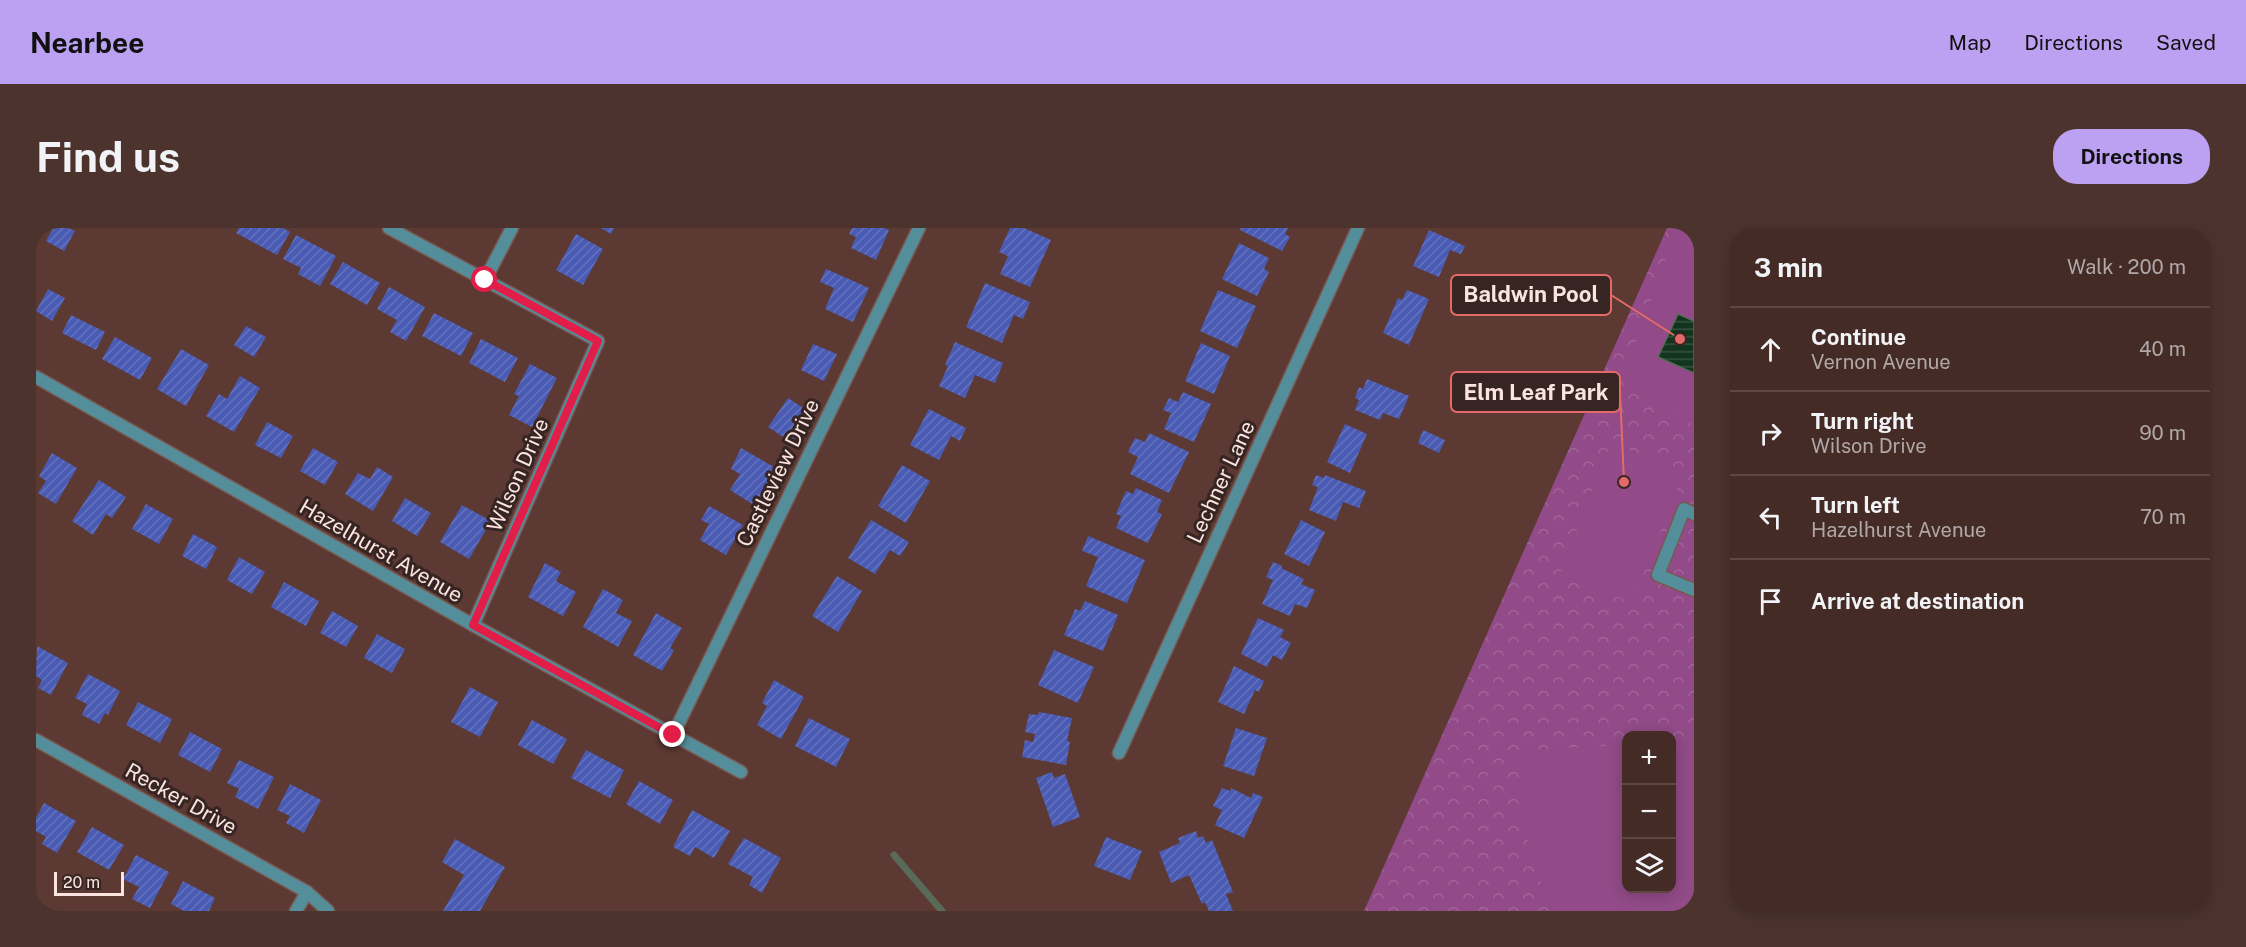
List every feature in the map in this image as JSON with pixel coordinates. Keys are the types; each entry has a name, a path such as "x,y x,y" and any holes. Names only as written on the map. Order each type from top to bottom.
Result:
{"street":[{"path":"389,228 485,280 512,228"},
{"name":"Castleview Drive","path":"673,735 919,228"},
{"name":"Lechner Lane","path":"1119,753 1358,228"},
{"name":"Wilson Drive","path":"473,625 598,341 485,280"},
{"name":"Hazelhurst Avenue","path":"36,377 473,625 741,772"},
{"path":"1694,514 1684,509 1658,575 1694,590"},
{"name":"Recker Drive","path":"36,740 306,892 327,911"},
{"path":"296,911 306,892"}],"green space":[{"path":"1667,228 1694,228 1694,911 1364,911"},
{"path":"1675,228 1694,228 1694,425 1622,378 1658,283"},
{"path":"1611,443 1684,472 1632,602 1560,574"},
{"path":"1676,743 1694,743 1694,911 1556,911 1539,879 1522,815 1523,750 1622,745 1622,893 1676,893"}],"shaded area":[{"path":"1678,314 1694,321 1694,373 1658,357"}],"building":[{"path":"53,228 68,228 75,231 64,251 46,241"},
{"path":"239,228 283,228 290,232 277,255 236,233"},
{"path":"601,228 614,228 611,234"},
{"path":"852,228 889,230 876,260 851,248 856,237 849,234"},
{"path":"1010,228 1024,228 1051,240 1030,287 1000,274 1008,256 999,252"},
{"path":"1241,228 1288,228 1285,234 1290,237 1282,251 1240,230"},
{"path":"1429,230 1465,246 1461,254 1450,250 1439,277 1413,266"},
{"path":"576,234 603,249 583,285 556,270"},
{"path":"296,235 336,256 320,286 298,274 301,268 283,259"},
{"path":"1239,243 1269,258 1264,269 1269,272 1257,296 1222,279"},
{"path":"343,262 380,283 367,305 330,284"},
{"path":"826,269 869,288 853,322 825,309 834,288 820,282"},
{"path":"985,283 1030,302 1023,319 1014,315 1002,343 966,327"},
{"path":"389,287 425,307 406,341 390,332 397,320 377,309"},
{"path":"48,289 65,298 52,321 36,311"},
{"path":"1218,290 1256,306 1237,348 1200,331"},
{"path":"1407,290 1429,299 1409,345 1383,333 1398,298 1402,300"},
{"path":"434,313 473,333 461,356 422,336"},
{"path":"71,315 105,332 96,350 62,333"},
{"path":"246,326 266,337 254,357 234,345"},
{"path":"115,337 152,358 140,380 102,359"},
{"path":"481,339 518,358 505,382 469,363"},
{"path":"955,342 1003,363 995,383 975,375 965,398 939,386"},
{"path":"1201,343 1230,356 1214,394 1185,381"},
{"path":"813,344 837,354 824,381 801,370"},
{"path":"181,349 209,365 186,406 157,389"},
{"path":"530,364 557,378 532,427 509,415 519,396 514,394"},
{"path":"240,376 260,388 234,432 206,416 219,394 227,399"},
{"path":"1367,379 1409,396 1399,419 1383,413 1380,420 1355,410 1359,400 1355,398 1359,387 1363,389"},
{"path":"1183,392 1211,404 1194,442 1164,429 1171,413 1163,410 1169,398 1178,402"},
{"path":"788,398 811,413 791,442 768,427"},
{"path":"929,409 966,428 960,441 951,436 939,460 910,445"},
{"path":"267,422 293,436 281,458 255,445"},
{"path":"1345,424 1367,434 1350,473 1327,462"},
{"path":"1423,430 1445,440 1439,453 1418,443"},
{"path":"1149,433 1189,452 1169,493 1130,474 1138,457 1128,452 1135,438 1145,442"},
{"path":"313,448 338,462 325,485 300,471"},
{"path":"741,448 779,470 757,507 730,490 740,474 731,469"},
{"path":"52,453 77,468 56,504 38,493 46,481 39,476"},
{"path":"902,465 930,481 906,523 878,506"},
{"path":"377,467 393,477 373,511 345,494 358,473 370,479"},
{"path":"1316,475 1324,478 1325,475 1366,491 1359,508 1343,502 1336,521 1309,510 1318,487 1312,485"},
{"path":"99,480 126,497 112,518 106,514 93,535 72,521"},
{"path":"1136,488 1162,500 1157,512 1162,514 1148,543 1116,528 1121,516 1116,514 1126,491 1133,494"},
{"path":"405,498 431,513 417,536 392,521"},
{"path":"146,504 173,519 159,544 132,529"},
{"path":"462,505 491,521 469,559 440,542"},
{"path":"709,506 743,525 726,555 700,540 709,524 701,520"},
{"path":"871,520 909,542 900,556 890,550 875,574 848,558"},
{"path":"1301,520 1325,532 1309,566 1284,554"},
{"path":"193,534 217,547 206,569 182,556"},
{"path":"1088,536 1145,560 1127,603 1086,586 1098,557 1082,551"},
{"path":"239,557 265,572 252,594 227,580"},
{"path":"1273,562 1304,579 1301,584 1315,590 1307,608 1295,604 1290,616 1262,604 1273,580 1266,577"},
{"path":"545,563 561,572 556,581 576,592 563,616 528,597"},
{"path":"837,576 862,591 838,632 812,616"},
{"path":"284,582 319,601 306,626 271,607"},
{"path":"603,589 623,600 616,613 632,621 618,647 583,627"},
{"path":"1085,601 1118,615 1103,651 1064,635 1075,609 1080,611"},
{"path":"332,611 358,626 346,647 320,633"},
{"path":"656,613 682,628 670,648 674,650 662,671 633,655"},
{"path":"1258,618 1284,630 1280,637 1291,643 1282,660 1273,655 1267,667 1241,654"},
{"path":"377,634 405,649 392,673 364,658"},
{"path":"37,646 68,663 51,695 38,688 42,680 36,676"},
{"path":"1054,650 1094,667 1078,703 1038,685"},
{"path":"1234,666 1264,681 1259,692 1255,690 1244,714 1218,702"},
{"path":"88,674 120,691 108,715 105,713 99,724 82,715 87,704 75,698"},
{"path":"774,680 804,697 781,739 757,725 767,706 762,703"},
{"path":"470,687 498,702 480,737 451,722"},
{"path":"138,702 172,719 160,743 126,725"},
{"path":"1039,712 1072,718 1067,741 1070,742 1066,765 1022,757 1025,740 1033,742 1035,734 1025,732 1029,714 1038,715"},
{"path":"809,718 850,739 836,767 795,746"},
{"path":"532,720 567,739 553,764 518,745"},
{"path":"1236,728 1267,738 1254,776 1223,766"},
{"path":"190,732 222,749 210,772 178,755"},
{"path":"586,750 624,770 610,798 571,778"},
{"path":"239,760 274,777 258,809 235,797 239,789 227,783"},
{"path":"1052,772 1054,778 1065,774 1080,817 1053,827 1036,778"},
{"path":"639,781 673,800 660,824 626,804"},
{"path":"290,784 321,800 304,833 286,823 290,816 277,810"},
{"path":"1222,788 1230,791 1231,788 1251,798 1253,793 1263,797 1244,838 1215,825 1222,810 1213,806"},
{"path":"44,803 76,821 57,853 42,844 46,837 36,831 36,818"},
{"path":"692,810 730,831 714,858 695,847 690,856 673,847"},
{"path":"92,827 124,845 109,870 77,852"},
{"path":"1196,831 1198,838 1203,836 1206,843 1212,840 1233,892 1226,894 1233,911 1209,911 1205,902 1202,904 1189,875 1171,883 1159,852 1180,843 1178,838"},
{"path":"1106,837 1142,851 1130,880 1094,866"},
{"path":"744,838 781,858 762,893 749,885 753,877 728,864"},
{"path":"455,839 505,867 480,911 443,911 464,875 442,862"},
{"path":"136,855 169,872 150,908 132,899 139,887 123,879"},
{"path":"183,881 215,898 209,911 184,911 171,904"}],"waterway":[{"path":"894,855 942,911"}],"place":[{"name":"Baldwin Pool","path":"1680,339"},
{"name":"Elm Leaf Park","path":"1624,482"}],"route":[{"path":"485,280 598,341 473,625 673,735"}]}
